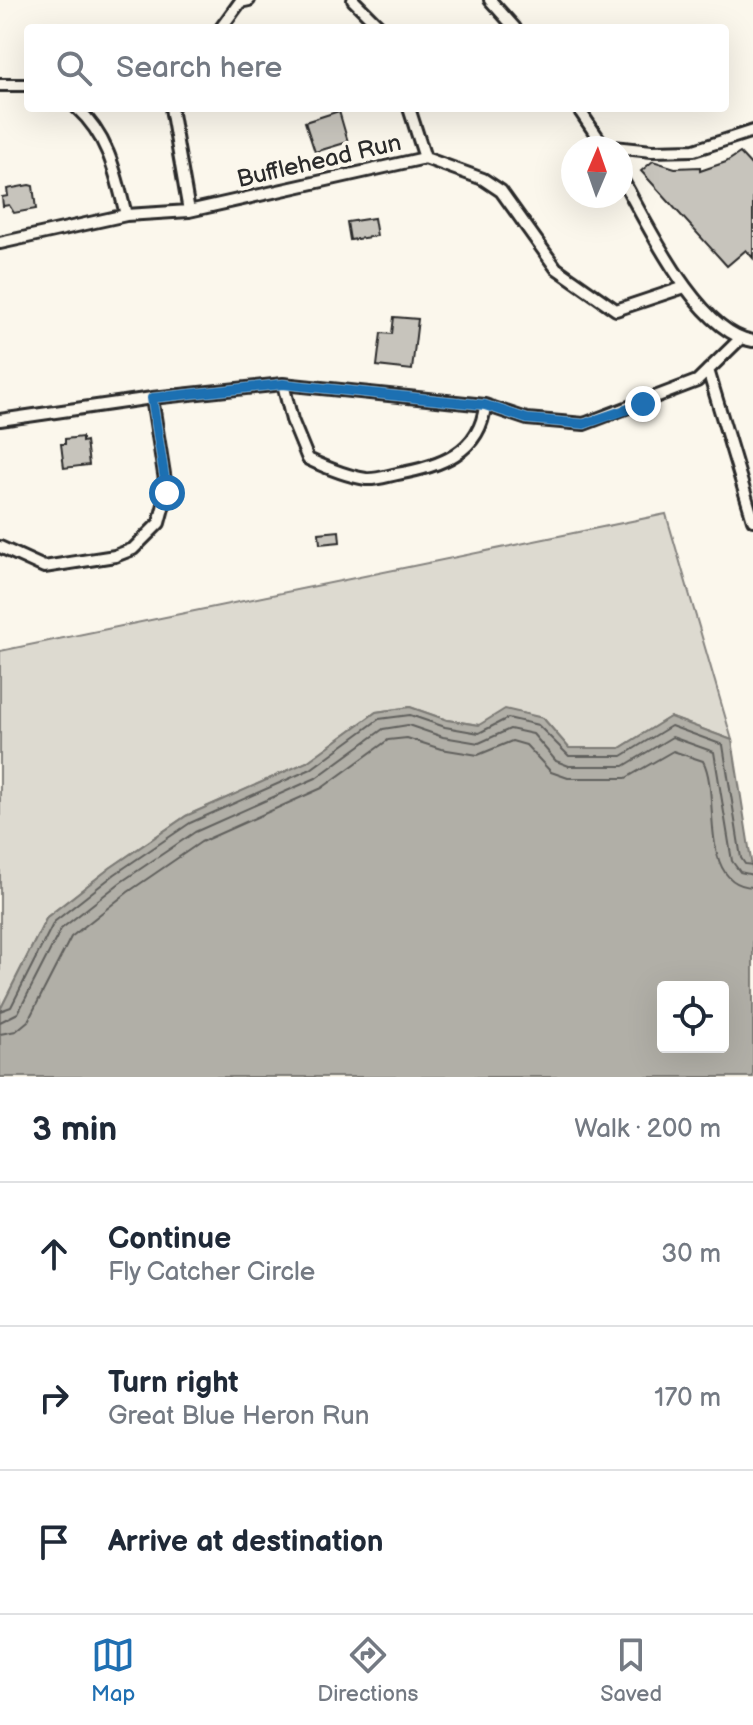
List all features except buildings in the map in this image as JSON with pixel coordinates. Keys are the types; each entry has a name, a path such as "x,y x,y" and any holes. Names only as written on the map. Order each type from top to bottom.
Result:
{"lane":[{"path":"224,24 240,2 249,0"},
{"path":"353,0 377,24"},
{"path":"490,0 511,24"},
{"path":"0,85 24,85"},
{"path":"82,112 91,120 111,154 126,215"},
{"path":"172,112 189,211"},
{"path":"410,112 425,158"},
{"path":"581,112 597,136"},
{"path":"633,149 694,150 753,131"},
{"name":"Bufflehead Run","path":"0,243 126,215 189,211 425,158 483,179 501,191 556,268 616,310 682,288"},
{"path":"633,199 682,288 740,339 753,341"},
{"path":"0,420 152,398 283,384 485,405 527,419 584,424 697,381 740,339"},
{"path":"708,370 753,520"},
{"path":"283,384 292,420 308,459 333,471 369,479 429,469 464,452 484,416 485,405"},
{"path":"0,547 44,567 115,556 133,549 159,523 167,493 152,398"}],"shaded area":[{"path":"666,514 732,740 670,717 620,748 569,748 543,718 479,725 447,720 410,707 376,712 307,762 186,816 110,868 47,917 0,1010 0,651"}],"water":[{"path":"410,707 447,720 479,725 505,709 543,718 569,748 620,748 670,717 732,740 753,873 753,1077 0,1077 0,1010 47,917 110,868 186,816 307,762 376,712"}],"route":[{"path":"167,493 152,398 283,384 485,405 527,419 584,424 643,404"}]}
